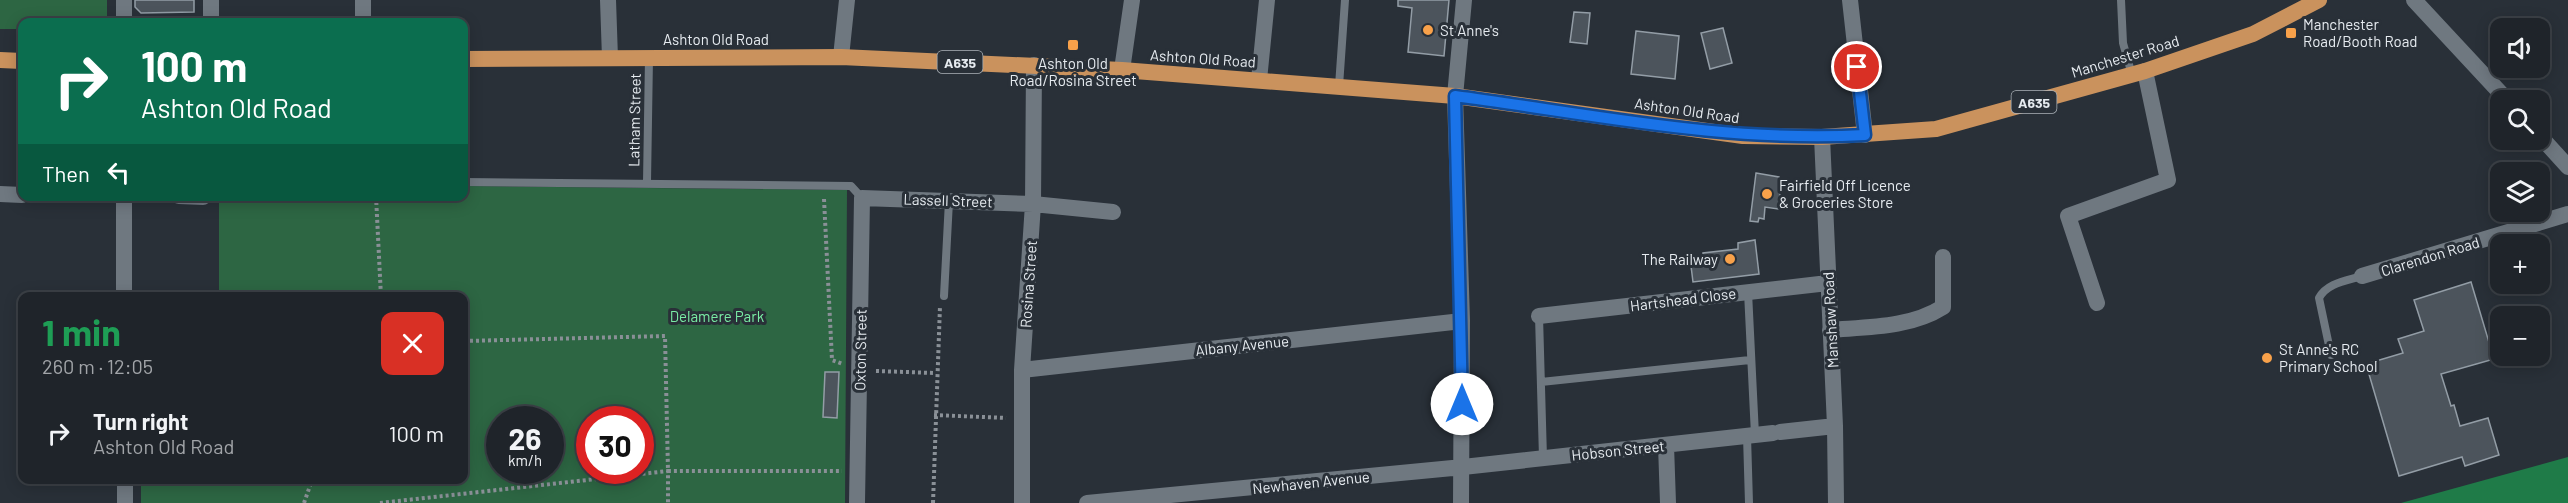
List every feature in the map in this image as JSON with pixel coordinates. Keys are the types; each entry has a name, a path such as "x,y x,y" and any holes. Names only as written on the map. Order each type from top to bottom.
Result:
{"highway":[{"name":"Manchester Road","path":"1936,129 2139,73 2253,34 2319,0"},
{"name":"Ashton Old Road","path":"468,59 841,57 1034,65 1455,96 1743,136 1822,137 1936,129"},
{"path":"0,60 18,61"}],"street":[{"path":"124,0 124,18"},
{"path":"211,0 211,18"},
{"path":"363,0 363,18"},
{"path":"608,0 609,58"},
{"path":"841,57 847,0"},
{"path":"1122,70 1132,0"},
{"path":"1259,80 1267,0"},
{"path":"1850,0 1865,135"},
{"path":"2414,0 2498,90"},
{"path":"1461,503 1463,467 1462,321 1455,96 1466,3"},
{"name":"Rosina Street","path":"1022,503 1022,370 1033,204 1034,65"},
{"path":"2097,303 2068,216 2168,180 2139,73"},
{"name":"Manshaw Road","path":"1822,137 1835,426 1836,503"},
{"path":"2550,147 2568,167"},
{"path":"0,194 18,195"},
{"name":"Lassell Street","path":"862,198 1033,204 1113,212"},
{"name":"Oxton Street","path":"857,503 862,198"},
{"path":"124,201 124,292"},
{"name":"Clarendon Road","path":"2362,276 2568,214"},
{"path":"1830,330 1896,323 1943,307 1943,257"},
{"name":"Hartshead Close","path":"1539,316 1828,283"},
{"name":"Albany Avenue","path":"1022,370 1462,321"},
{"name":"Hobson Street","path":"1463,467 1835,426"},
{"path":"1666,445 1668,503"},
{"name":"Newhaven Avenue","path":"1087,503 1253,496 1463,467"},
{"path":"125,484 125,503"}],"lane":[{"path":"1339,86 1345,0"},
{"path":"2121,0 2123,43 2139,73"},
{"name":"Latham Street","path":"647,182 649,58"},
{"path":"468,182 647,182 850,186 862,198"},
{"path":"944,296 950,200"},
{"path":"2331,355 2319,298 2323,291 2334,284 2362,276"},
{"path":"1748,292 1751,435 1749,503"},
{"path":"1539,316 1543,458"},
{"path":"1541,382 1750,360"}],"path":[{"path":"812,197 824,198 832,360 860,371 935,374"},
{"path":"376,201 381,292"},
{"path":"933,503 935,374 939,308 944,296"},
{"path":"468,341 665,336 668,503"},
{"path":"934,416 1022,419"},
{"path":"380,503 668,471 858,471"},
{"path":"304,503 311,484"}],"green space":[{"path":"0,0 107,0 107,18 18,18 18,29 0,29"},
{"name":"Delamere Park","path":"468,186 847,190 845,503 141,503 141,484 468,484 468,292 219,292 219,201 468,201"},
{"path":"2568,457 2568,503 2401,503"}],"building":[{"path":"135,0 194,0 194,12 141,13 135,7"},
{"name":"St Anne's","path":"1398,0 1449,0 1444,56 1408,52 1412,8 1398,6"},
{"path":"1574,12 1590,13 1587,44 1570,42"},
{"path":"1723,28 1732,63 1710,69 1701,33"},
{"path":"1636,31 1679,36 1675,79 1631,74"},
{"name":"Fairfield Off Licence & Groceries Store","path":"1756,173 1779,177 1782,181 1778,209 1765,207 1764,219 1759,218 1758,222 1750,221"},
{"name":"The Railway","path":"1755,240 1759,274 1693,282 1691,266 1704,264 1703,253 1738,249 1738,243"},
{"name":"St Anne's RC Primary School","path":"2471,282 2490,346 2490,360 2441,374 2460,426 2488,418 2499,455 2465,466 2462,457 2399,476 2366,364 2403,353 2398,339 2424,331 2414,300"},
{"path":"825,372 839,372 837,418 823,417"}],"place":[{"name":"St Anne's","path":"1428,30"},
{"name":"Manchester Road/Booth Road","path":"2291,33"},
{"name":"Ashton Old Road/Rosina Street","path":"1073,45"},
{"name":"Fairfield Off Licence & Groceries Store","path":"1767,194"},
{"name":"The Railway","path":"1730,259"},
{"name":"St Anne's RC Primary School","path":"2267,358"}],"route":[{"path":"1462,404 1462,321 1455,96 1743,136 1865,135 1857,67"}]}
